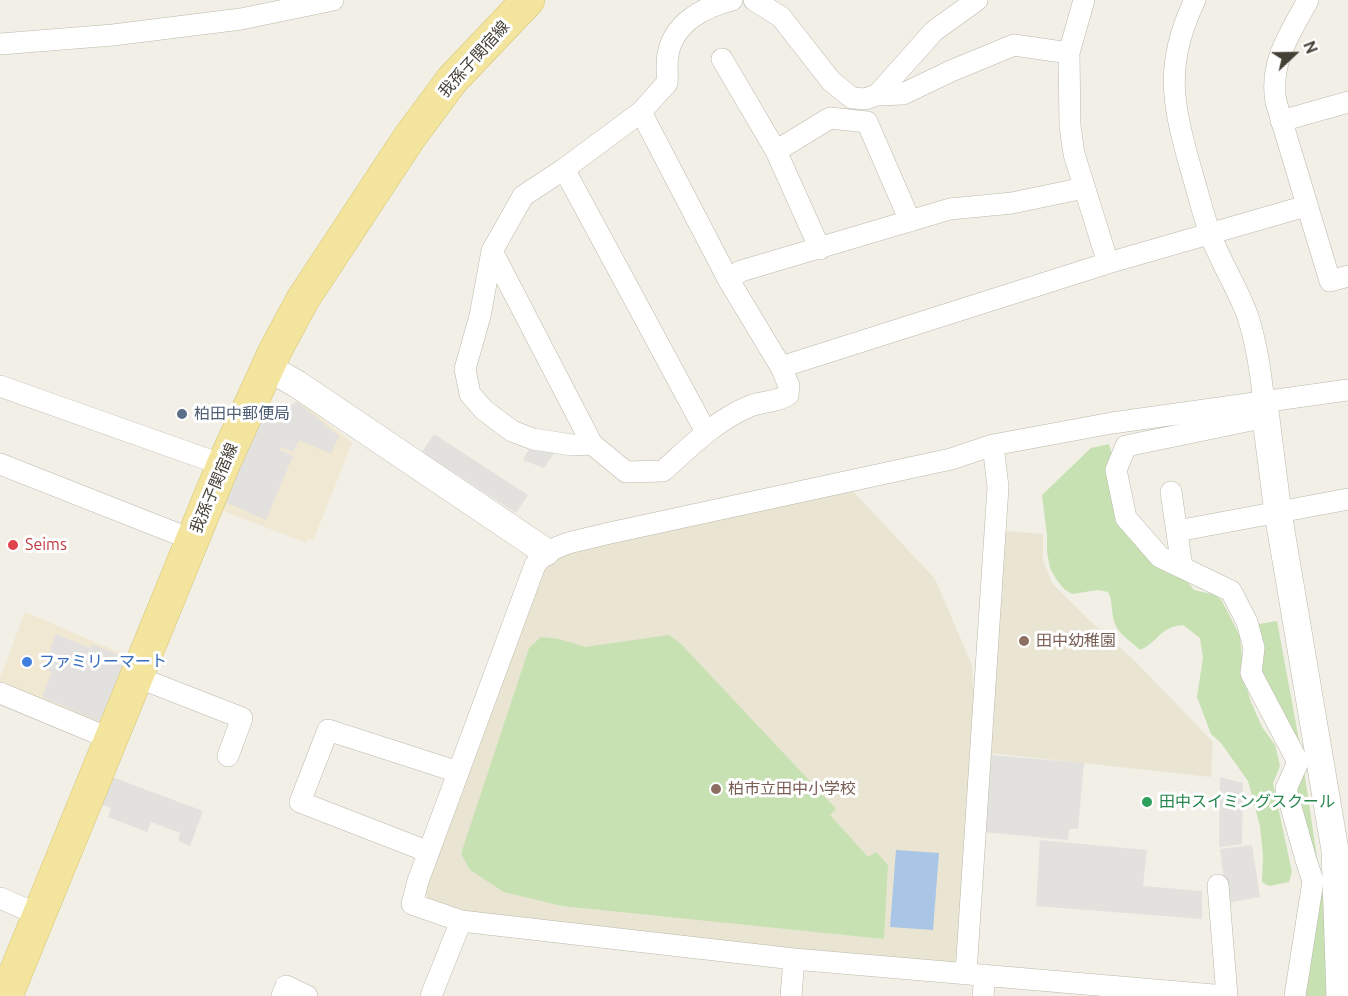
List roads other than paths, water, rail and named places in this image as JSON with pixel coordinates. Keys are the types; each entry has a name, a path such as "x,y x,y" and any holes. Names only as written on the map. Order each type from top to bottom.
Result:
{"main road":[{"name":"我孫子関宿線","path":"6,996 223,465 267,367 303,299 409,138 452,80 528,0"}],"street":[{"path":"0,44 113,35 241,19 333,0"},
{"path":"592,444 572,445 533,439 512,431 484,410 471,394 465,369 480,316 492,251 523,196 641,112 668,83 667,57 670,46 693,15 732,0"},
{"path":"754,0 781,17 831,81 852,98 865,99 877,95 903,94 1014,45 1068,53"},
{"path":"877,95 934,31 977,0"},
{"path":"1084,0 1068,53 1070,126 1074,154 1108,263"},
{"path":"1195,0 1186,19 1178,48 1173,96 1179,126 1210,235 1240,296 1253,334 1265,410 1309,760 1341,848 1325,880 1295,996"},
{"path":"1308,0 1278,59 1273,85 1281,121 1330,281 1348,276"},
{"path":"722,59 776,151 820,249"},
{"path":"1281,121 1348,102"},
{"path":"492,251 592,444 626,472 663,471 706,432 749,406 779,400 788,395 789,386 781,368 728,279 641,112"},
{"path":"776,151 830,118 867,122 910,221"},
{"path":"564,169 706,432"},
{"path":"728,279 741,271 950,209 1012,203 1084,188"},
{"path":"781,368 1108,263 1306,206"},
{"path":"267,367 297,384 546,552"},
{"path":"0,386 223,465"},
{"path":"1309,760 1251,672 1254,648 1247,622 1231,591 1160,557 1126,518 1116,470 1126,446 1348,390"},
{"path":"1218,885 1226,996 978,981 461,921 412,904 418,881 535,565 546,552 568,543 951,459 993,445 1112,423 1265,410"},
{"path":"978,981 998,487 993,445"},
{"path":"0,465 193,540"},
{"path":"1171,492 1182,567"},
{"path":"1177,531 1348,499"},
{"path":"137,677 242,718 228,756"},
{"path":"0,693 111,739"},
{"path":"429,852 300,802 328,730 458,772"},
{"path":"1309,760 1286,789 1325,880 1340,996"},
{"path":"0,898 39,915"},
{"path":"431,996 461,921"},
{"path":"791,996 794,959"},
{"path":"282,996 286,986 307,996"}],"water":[{"path":"896,850 939,853 933,930 890,927"}],"place":[{"name":"柏田中郵便局","path":"182,414"},
{"name":"Seims","path":"13,545"},
{"name":"田中幼稚園","path":"1024,641"},
{"name":"ファミリーマート","path":"27,662"},
{"name":"柏市立田中小学校","path":"716,789"},
{"name":"田中スイミングスクール","path":"1147,802"}]}
